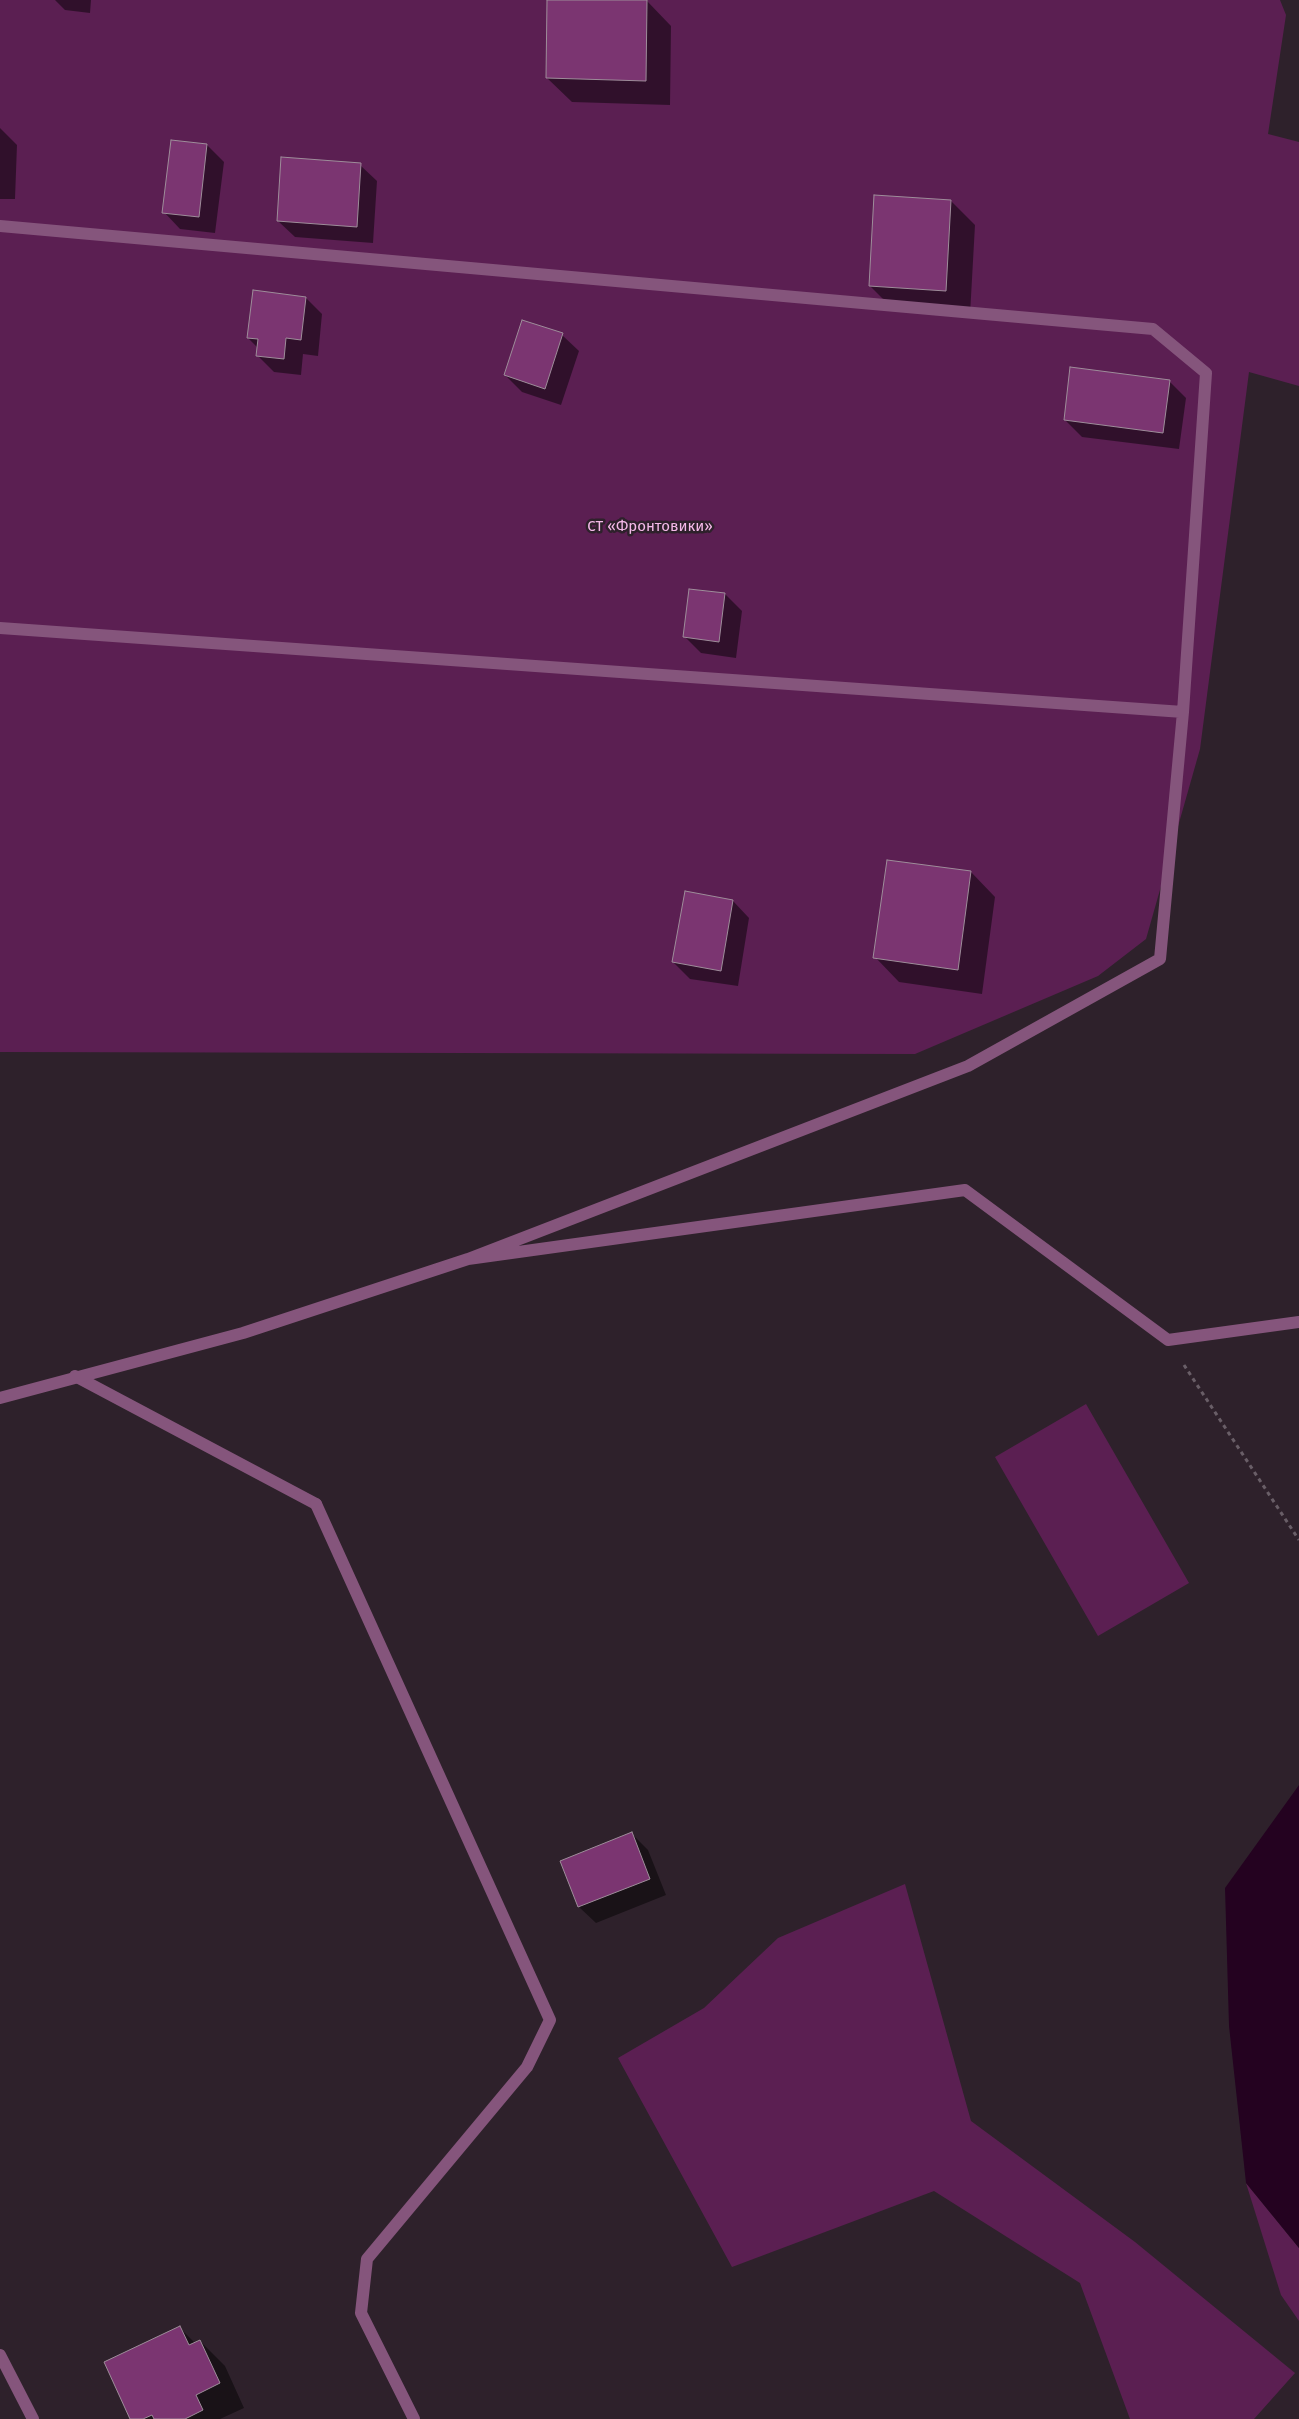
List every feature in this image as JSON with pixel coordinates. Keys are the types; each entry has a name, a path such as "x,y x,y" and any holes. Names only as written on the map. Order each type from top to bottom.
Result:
{"street":[{"path":"0,226 1152,329 1206,373 1183,712 1160,959 968,1066 468,1259 243,1333 75,1376 0,1398"},
{"path":"0,628 1183,712"},
{"path":"468,1259 964,1190 1168,1340 1299,1322"},
{"path":"75,1376 316,1504 550,2020 527,2067 367,2259 361,2313 414,2419"},
{"path":"0,2355 33,2419"}],"path":[{"path":"1168,1340 1299,1540"}],"green space":[{"name":"СТ «Фронтовики»","path":"0,0 1280,0 1286,15 1268,134 1299,142 1299,386 1249,372 1200,749 1146,939 1098,976 915,1054 0,1052"},
{"path":"1086,1404 1189,1583 1098,1636 995,1457"},
{"path":"905,1884 971,2121 1135,2242 1295,2373 1254,2419 1130,2419 1080,2283 934,2191 732,2267 618,2058 704,2008 778,1938"},
{"path":"1246,2183 1299,2248 1299,2321 1281,2295"}],"shaded area":[{"path":"1299,1785 1299,2248 1246,2183 1229,2026 1225,1888"}],"building":[{"path":"547,0 647,0 646,81 546,78"},
{"path":"171,140 207,144 199,217 162,213"},
{"path":"281,157 361,163 357,227 277,221"},
{"path":"874,195 951,200 946,291 869,286"},
{"path":"253,290 306,297 301,340 286,338 284,359 256,356 258,339 247,338"},
{"path":"522,320 563,333 545,389 504,375"},
{"path":"1070,367 1170,380 1163,433 1064,420"},
{"path":"689,589 725,593 719,642 683,637"},
{"path":"887,860 971,871 958,970 873,958"},
{"path":"685,891 733,900 721,971 672,962"},
{"path":"632,1832 650,1879 578,1907 560,1861"},
{"path":"180,2326 189,2345 200,2340 220,2383 196,2395 203,2410 185,2419 154,2419 152,2415 143,2419 130,2419 104,2362"}]}
